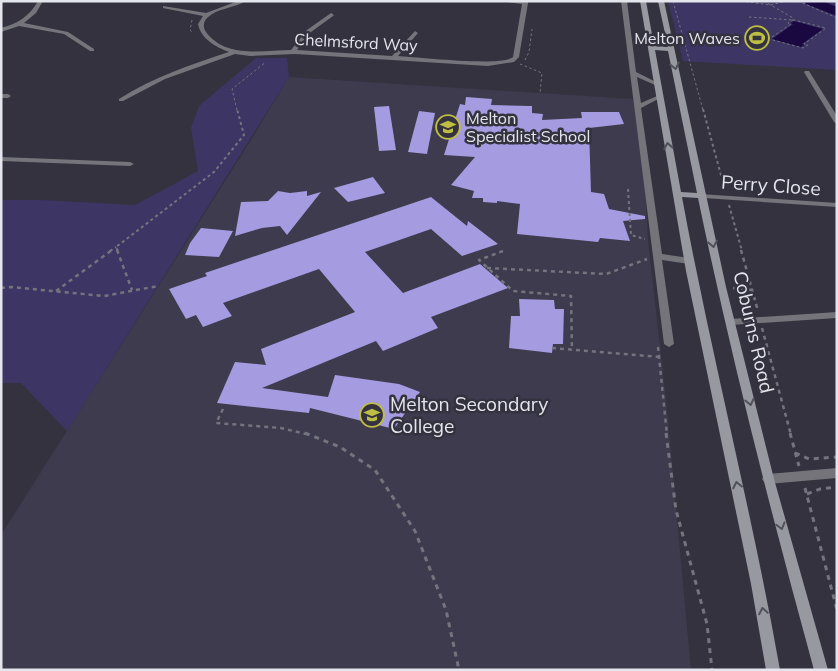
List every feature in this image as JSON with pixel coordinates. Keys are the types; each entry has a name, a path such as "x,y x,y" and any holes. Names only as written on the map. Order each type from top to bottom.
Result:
{"street":[{"path":"1,30 19,24 36,11 40,1"},
{"path":"165,7 206,15 244,1"},
{"path":"502,1 525,2"},
{"path":"624,1 638,107 654,258 669,344"},
{"path":"643,1 689,261 756,575 773,670"},
{"name":"Coburns Road","path":"661,1 721,287 768,479 821,670"},
{"name":"Chelmsford Way","path":"206,15 201,20 200,28 206,36 217,45 235,52 293,52 488,64 512,61 518,53 525,2"},
{"path":"293,52 299,40 312,27 331,15"},
{"path":"19,24 66,33 92,50"},
{"path":"393,58 415,32"},
{"path":"651,48 672,49"},
{"path":"121,100 143,85 172,73 235,52"},
{"path":"808,72 837,122"},
{"path":"633,73 657,84"},
{"path":"638,107 659,97"},
{"path":"1,159 130,164"},
{"path":"677,194 703,196"},
{"name":"Perry Close","path":"703,196 837,205"},
{"path":"654,258 689,261"},
{"path":"731,322 837,315"},
{"path":"768,479 837,473"}],"path":[{"path":"674,1 837,610"},
{"path":"741,1 771,4 786,1"},
{"path":"764,1 793,18 793,20"},
{"path":"798,1 837,18"},
{"path":"749,17 794,20 826,28 804,44 808,45 803,48 769,39 791,24 788,23 793,20"},
{"path":"56,291 214,172 244,135 232,89 268,62 269,56"},
{"path":"518,64 542,74 540,93"},
{"path":"628,189 632,235 648,240"},
{"path":"116,247 132,290"},
{"path":"502,251 479,260 512,291 571,296 572,350"},
{"path":"487,268 606,274 635,262 654,258"},
{"path":"1,288 104,296 158,286"},
{"path":"721,287 752,290"},
{"path":"552,348 660,356"},
{"path":"664,386 672,488 690,565 704,611 712,656 712,670"},
{"path":"223,409 216,423 281,428 312,435 340,447 375,470 415,531 446,610 459,670"},
{"path":"795,453 809,460 837,457"},
{"path":"806,494 820,489 837,487"}],"shaded area":[{"name":"Melton Waves","path":"668,1 837,1 837,70 683,61"},
{"path":"794,21 823,29 802,44 805,45 801,47 772,39 793,24 790,23"},
{"path":"256,58 287,58 289,77 67,431 21,383 1,383 1,200 135,205 198,171 191,128 199,106"},
{"name":"Melton Secondary College","path":"289,77 633,99 645,185 648,240 666,399 691,670 1,670 1,535"}],"building":[{"path":"466,97 492,99 491,105 532,106 532,113 543,114 542,120 582,118 581,112 619,112 624,124 589,128 591,192 604,194 609,209 645,216 645,219 623,221 630,241 600,238 598,242 517,234 520,204 497,201 497,203 483,202 483,198 472,198 474,191 451,185 475,157 444,155 460,104 465,105"},
{"path":"389,106 396,150 379,151 374,107"},
{"path":"419,111 435,113 427,154 408,152"},
{"path":"373,177 385,193 348,202 334,188"},
{"path":"278,191 290,193 307,191 307,196 321,192 287,235 280,226 262,228 235,236 241,202 268,201"},
{"path":"431,197 467,226 468,221 498,244 462,256 431,229 365,252 403,293 480,264 508,288 431,317 438,328 383,351 376,341 262,388 328,397 335,375 399,384 420,392 394,429 310,408 309,413 217,403 235,362 266,365 261,349 355,312 319,269 223,303 232,316 203,327 196,315 186,319 169,289 207,276 205,273"},
{"path":"201,228 233,231 219,257 185,255 190,243"},
{"path":"519,299 554,300 555,309 564,309 563,344 553,344 552,353 509,348 511,316 520,316"}],"waterway":[{"path":"811,1 837,12"}],"place":[{"name":"Melton Waves","path":"757,38"},
{"name":"Melton Specialist School","path":"448,127"},
{"name":"Melton Secondary College","path":"372,415"}]}
